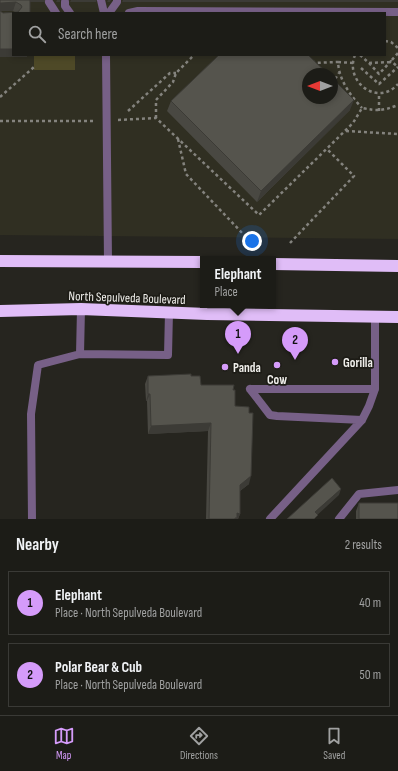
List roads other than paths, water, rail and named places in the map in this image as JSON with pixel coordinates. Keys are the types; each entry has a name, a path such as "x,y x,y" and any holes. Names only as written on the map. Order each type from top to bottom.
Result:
{"highway":[{"path":"0,260 200,262"},
{"path":"276,264 398,266"},
{"name":"North Sepulveda Boulevard","path":"0,311 81,309 398,317"}],"lane":[{"path":"101,0 104,12"},
{"path":"110,12 117,0"},
{"path":"49,2 55,12"},
{"path":"65,2 65,6 69,12"},
{"path":"134,12 398,12"},
{"path":"106,56 108,261"},
{"path":"80,354 81,309"},
{"path":"32,519 31,414 38,365 80,354 168,355 169,312"},
{"path":"270,519 362,420 375,389 374,316"},
{"path":"362,420 270,415 250,389 375,389"},
{"path":"339,519 359,494 398,490"}],"place":[{"name":"Elephant","path":"238,354"},
{"name":"Polar Bear & Cub","path":"295,360"},
{"name":"Gorilla","path":"335,362"},
{"name":"Cow","path":"277,365"},
{"name":"Panda","path":"225,367"}]}
